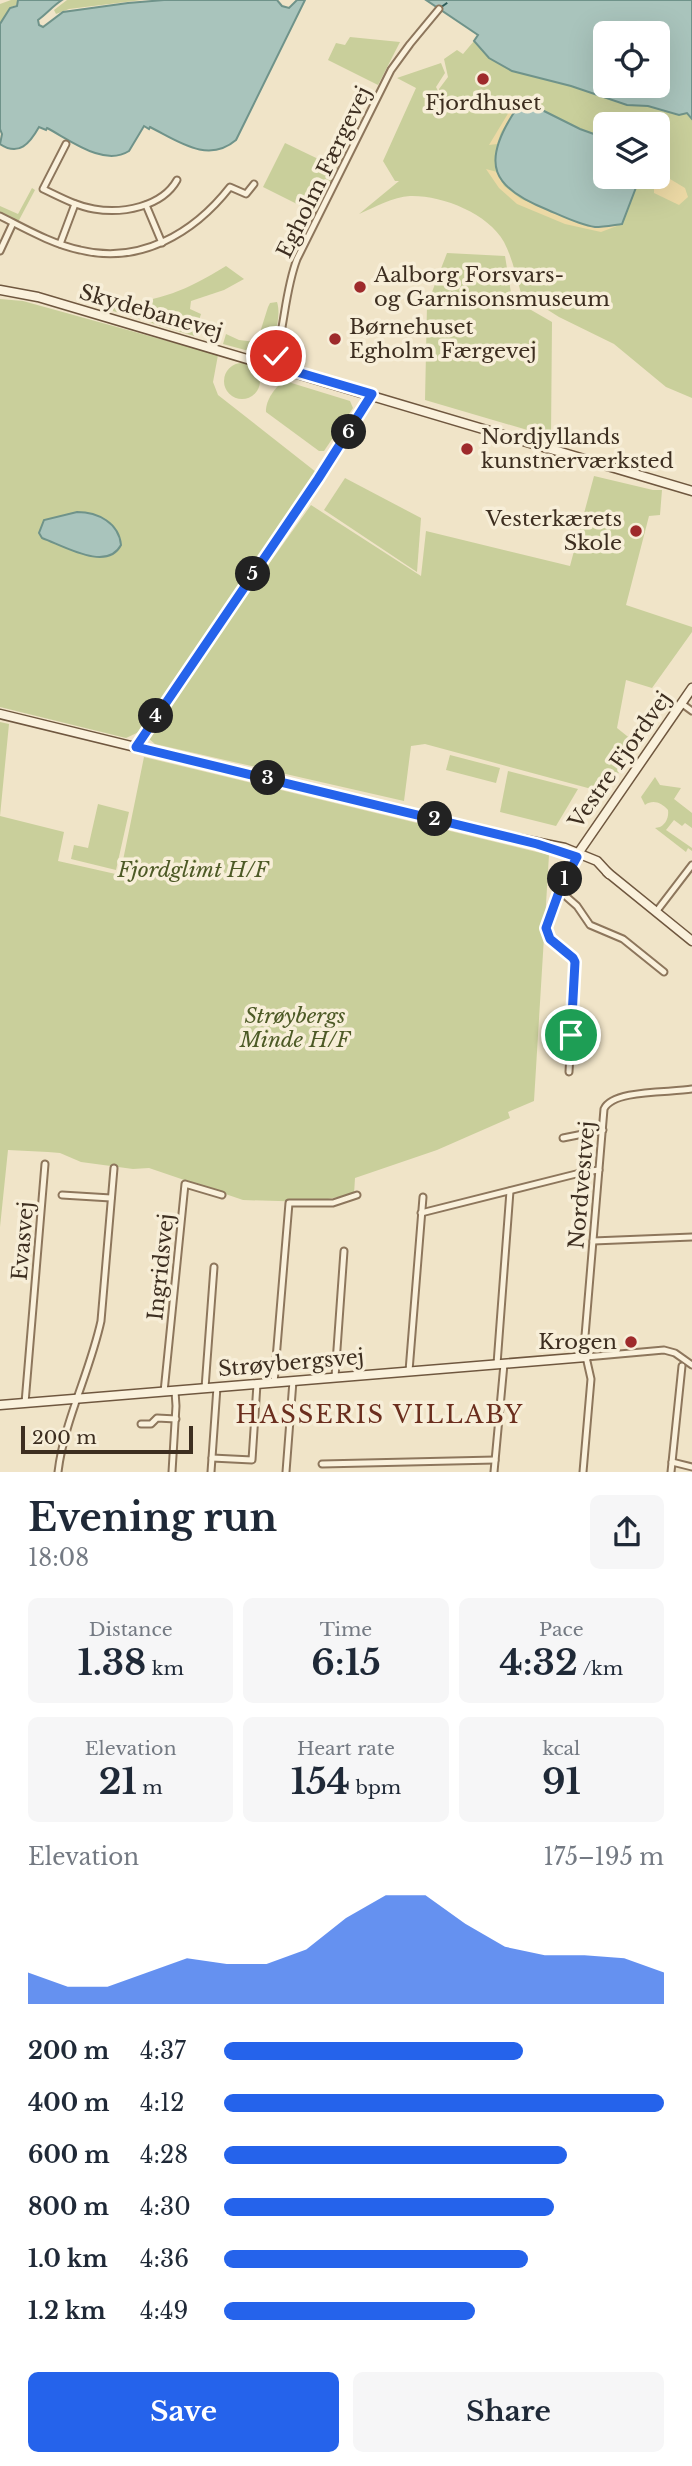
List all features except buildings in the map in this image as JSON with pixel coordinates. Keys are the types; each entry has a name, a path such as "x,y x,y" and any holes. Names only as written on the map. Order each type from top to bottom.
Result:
{"street":[{"name":"Egholm Færgevej","path":"273,365 283,331 288,289 297,259 391,70 439,9"},
{"path":"66,144 43,189 75,204 111,210 146,205 168,192 177,180"},
{"name":"Skydebanevej","path":"0,216 60,244 101,253 145,249 172,240 200,220 214,208 230,187 246,194 254,184"},
{"path":"60,244 75,204"},
{"path":"146,205 162,243"},
{"path":"0,251 13,223"},
{"name":"Skydebanevej","path":"0,290 38,297 692,485"},
{"name":"Skydebanevej","path":"372,394 384,401 692,491"},
{"path":"136,747 318,479 372,394"},
{"name":"Vestre Fjordvej","path":"578,855 692,688"},
{"path":"681,703 692,711"},
{"path":"0,714 578,855 609,874 692,941"},
{"path":"569,1072 575,962 550,939 546,928 578,855"},
{"path":"656,912 692,865"},
{"path":"561,892 577,906 590,925 598,931 623,939 664,972"},
{"name":"Nordvestvej","path":"583,1472 591,1379 584,1348 604,1109 612,1100 627,1096 692,1089"},
{"path":"563,1138 603,1130"},
{"name":"Evasvej","path":"24,1404 45,1164"},
{"path":"58,1472 101,1321 114,1168"},
{"path":"421,1213 599,1170"},
{"name":"Ingridsvej","path":"164,1392 185,1184 222,1195"},
{"path":"494,1472 510,1191"},
{"path":"62,1195 111,1198"},
{"path":"274,1383 289,1203 333,1203 357,1195"},
{"path":"409,1371 423,1197"},
{"path":"593,1241 692,1237"},
{"path":"335,1377 344,1251"},
{"path":"205,1388 214,1267"},
{"path":"586,1356 664,1350 675,1353 692,1366"},
{"name":"Strøybergsvej","path":"0,1405 586,1356"},
{"path":"671,1472 682,1366"},
{"path":"286,1472 293,1381"},
{"path":"212,1458 252,1460 257,1384"},
{"path":"211,1472 216,1387"},
{"path":"172,1472 175,1391"},
{"path":"141,1424 151,1424 157,1418 176,1419"},
{"path":"322,1464 495,1460"},
{"path":"672,1462 692,1467"}],"green space":[{"path":"18,0 18,4 10,8 0,24 0,4"},
{"path":"67,0 142,0 69,9 56,14 54,10"},
{"path":"350,37 400,42 378,85 328,60 336,43 345,45"},
{"path":"474,41 489,58 512,71 571,86 593,93 593,98 606,98 627,105 648,106 669,112 593,112 593,189 670,189 670,112 679,115 687,113 692,119 692,398 666,387 614,344 559,317 521,293 504,242 487,222 475,214 449,202 410,196 391,200 359,214 399,181 395,181 383,161 416,88 397,78 441,63 445,73 436,87 441,97 439,89 448,77 444,59 457,50 463,54"},
{"path":"285,143 337,168 315,213 263,187"},
{"path":"32,188 35,190 18,222 0,213 0,206 18,214"},
{"path":"447,253 505,256 512,299 552,322 551,437 425,400 427,305"},
{"path":"226,266 244,279 224,290 191,301 190,309 201,314 194,336 113,311 113,304 146,300 172,293"},
{"path":"0,299 23,301 218,355 213,382 218,395 316,472 139,732 126,738 0,707"},
{"path":"277,302 278,321 270,353 223,344 226,334 239,340 257,342 270,303"},
{"path":"242,363 255,368 260,381 255,394 242,399 229,394 224,381 229,368"},
{"path":"285,381 350,401 353,408 324,451 319,451 266,412 272,394"},
{"path":"594,476 662,490 660,515 649,516 626,605 692,627 692,632 652,688 626,680 617,728 637,744 607,791 425,744 411,746 404,801 155,744 148,738 151,729 311,505 421,576 426,531 570,566"},
{"path":"345,478 421,518 417,572 324,510"},
{"path":"0,722 9,724 0,816"},
{"path":"450,755 500,768 496,783 446,770"},
{"path":"144,757 549,855 534,1101 508,1112 510,1118 437,1150 355,1178 354,1194 312,1202 243,1200 149,1168 133,1169 81,1162 60,1153 8,1150 0,1227 0,816 64,832 58,861 120,875"},
{"path":"508,771 578,789 556,826 500,812"},
{"path":"655,777 660,785 681,788 674,799 692,813 692,828 685,823 682,826 674,820 666,830 692,848 692,851 688,848 686,852 655,828 665,822 668,810 657,803 645,805 641,797"},
{"path":"98,804 129,812 116,870 71,859 74,845 88,848"}],"sand":[{"path":"527,103 534,106 515,111 501,132 497,144 489,145 512,107"},
{"path":"486,169 497,172 504,186 521,199 594,227 622,224 601,232 565,224 517,204 499,188"},
{"path":"670,179 685,188 688,197 679,205 654,193 654,189 670,189"}],"water":[{"path":"18,0 62,0 38,20 43,27 63,12 128,3 164,0 277,0 282,6 289,8 297,0 305,0 236,140 225,147 204,150 182,144 144,126 129,151 109,156 87,150 47,128 46,130 39,127 28,143 18,149 0,144 0,24 10,8 17,6"},
{"path":"426,0 692,0 692,119 687,113 679,115 648,106 627,105 606,98 670,98 670,21 593,21 593,93 512,71 489,58 474,41 478,35"},
{"path":"534,106 593,134 593,189 635,189 622,224 595,227 577,222 529,202 504,183 497,172 495,160 504,130 515,111"},
{"path":"77,512 92,514 112,525 121,545 114,553 96,557 84,555 42,538 39,533 44,520"}],"ferry route":[{"path":"440,8 451,0"}],"place":[{"name":"Fjordhuset","path":"483,79"},
{"name":"Aalborg Forsvars- og Garnisonsmuseum","path":"360,287"},
{"name":"Børnehuset Egholm Færgevej","path":"335,339"},
{"name":"Nordjyllands kunstnerværksted","path":"467,449"},
{"name":"Vesterkærets Skole","path":"636,531"},
{"name":"Krogen","path":"631,1342"}],"district":[{"name":"HASSERIS VILLABY","path":"380,1414"}],"route":[{"path":"276,356 273,365 372,394 370,400 136,747 537,844 577,857 560,889 546,928 550,939 575,962 571,1035"}],"park label":[{"name":"Fjordglimt H/F","path":"193,870"},
{"name":"Strøybergs Minde H/F","path":"295,1028"}]}
